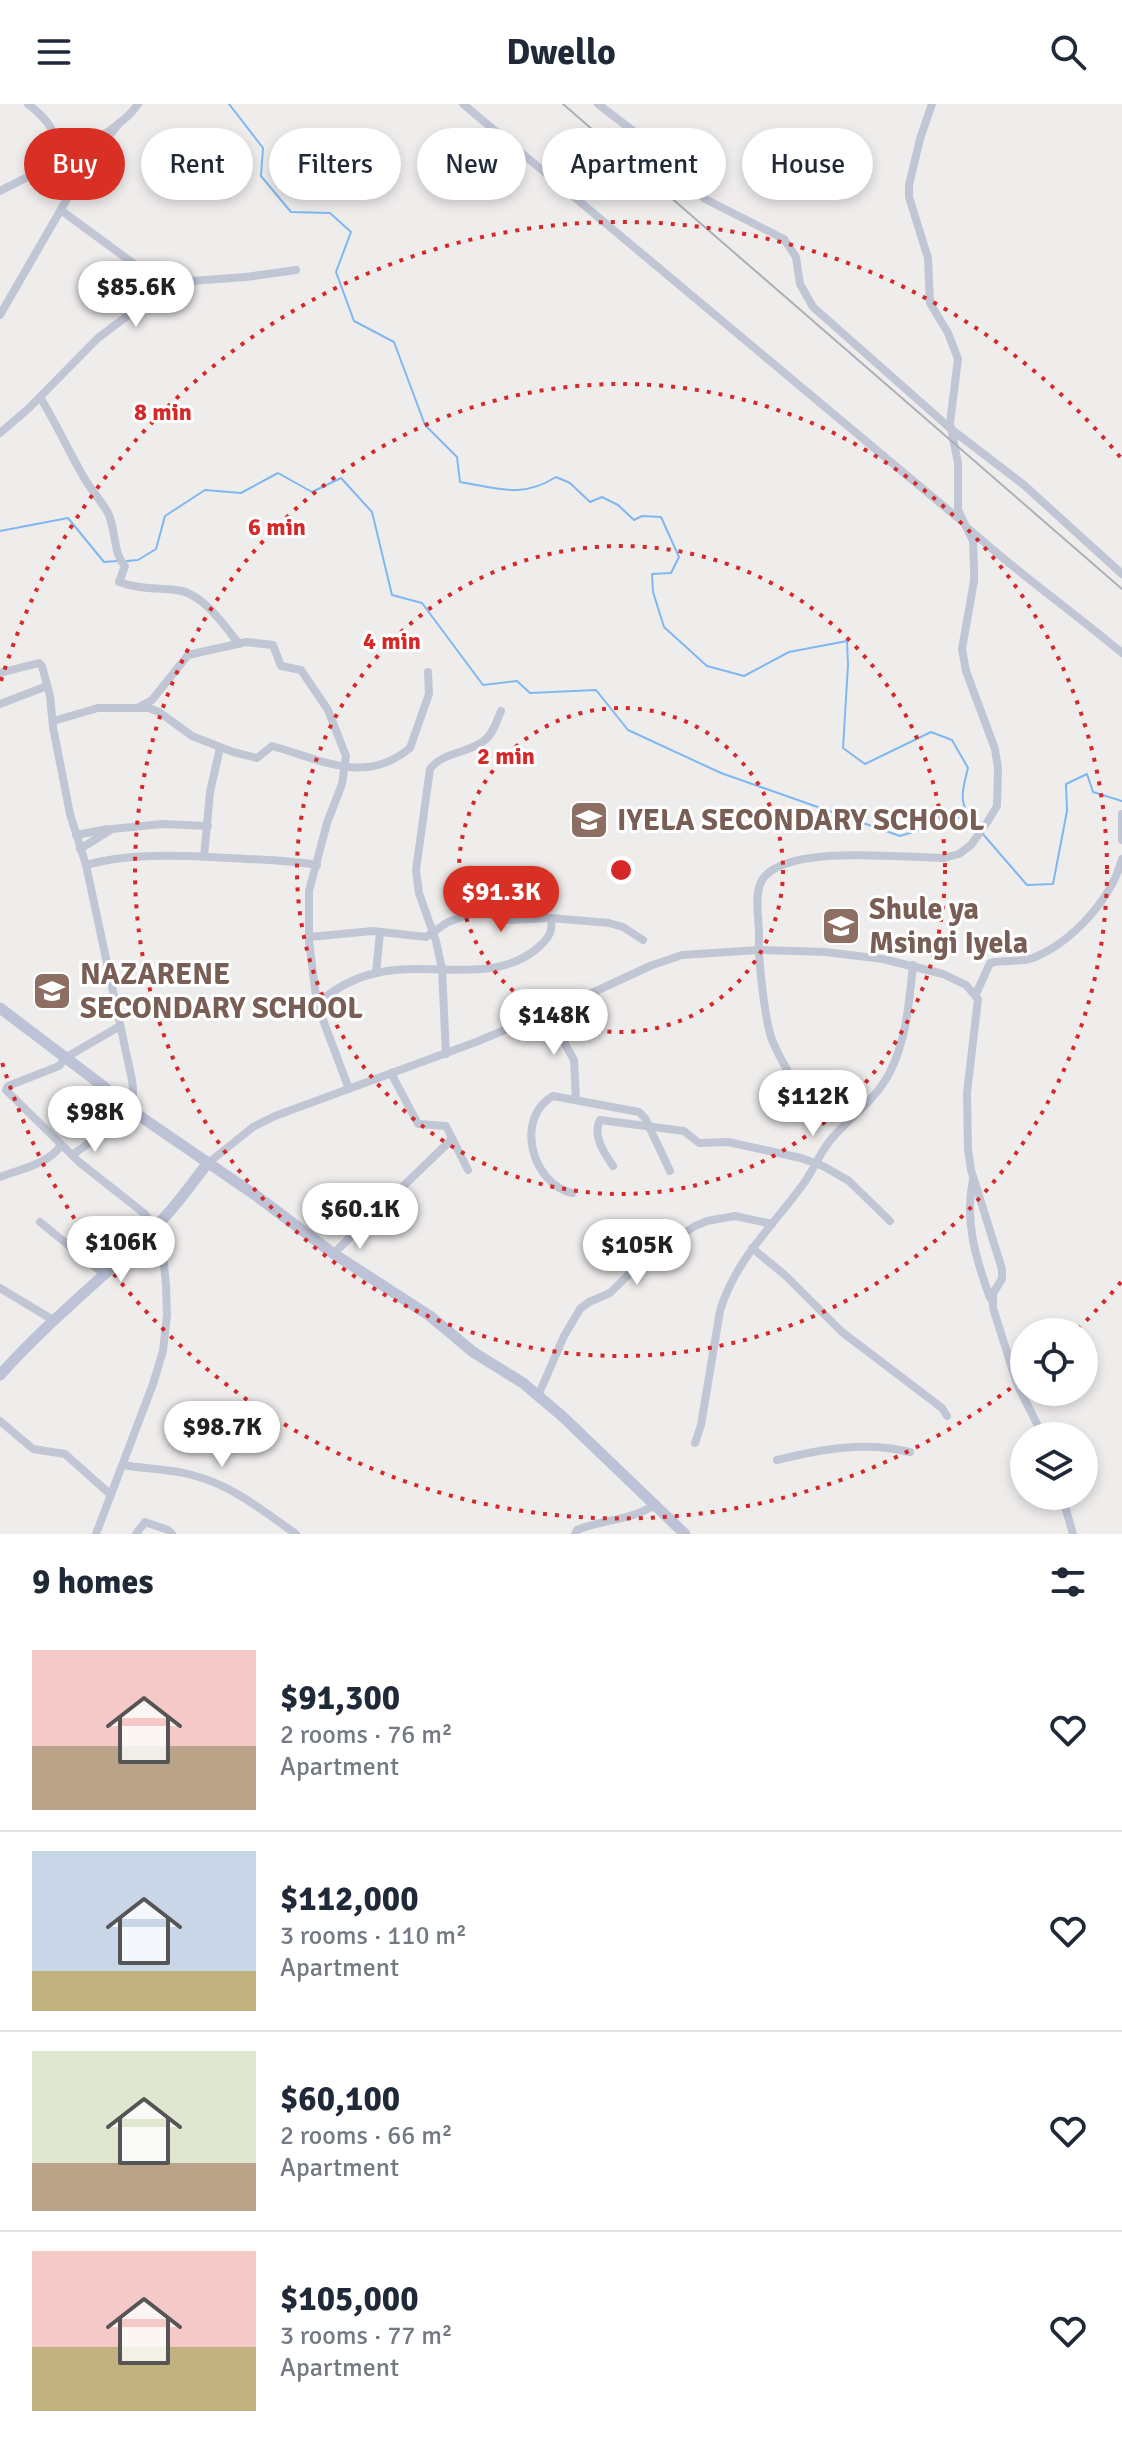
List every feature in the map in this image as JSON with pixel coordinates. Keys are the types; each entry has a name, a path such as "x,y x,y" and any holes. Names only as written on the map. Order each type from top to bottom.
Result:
{"street":[{"path":"28,104 40,113 51,128"},
{"path":"0,315 90,160 138,104"},
{"path":"463,104 1008,564 1056,598 1122,653"},
{"path":"598,104 658,150 705,199 781,236 796,257 800,284 813,307 951,429 1024,485 1122,574"},
{"path":"793,1081 770,1034 759,950 758,891 767,874 814,855 944,858 959,854 978,836 997,806 995,749 966,671 962,649 974,581 973,541 958,510 958,463 951,429 958,359 948,333 930,303 928,258 909,197 920,139 932,104"},
{"path":"111,128 119,123"},
{"path":"0,191 24,178"},
{"path":"62,211 141,269 152,270 166,291"},
{"path":"0,433 98,338 166,291 186,282 296,270"},
{"path":"40,397 65,437 82,475 110,518 117,541 117,556 125,566 119,582 146,589 182,591 208,606 239,644"},
{"path":"137,708 152,700 188,655 251,642 273,645 282,667 301,670 321,698 342,743 346,767 309,891 309,937 317,1004 349,1089"},
{"path":"0,673 41,664 133,1091 128,1108 108,1128 72,1155"},
{"path":"53,721 98,708 154,709 182,731 220,748 257,758 272,746 346,767 365,768 410,748 429,694 428,672"},
{"path":"0,704 47,686"},
{"path":"446,1054 442,969 419,893 416,870 430,769 439,760 488,738 501,711"},
{"path":"204,857 210,792 220,748"},
{"path":"1122,814 1122,840"},
{"path":"76,835 162,824 208,826"},
{"path":"80,849 112,829"},
{"path":"86,865 158,855 278,859 317,865"},
{"path":"992,1303 994,1289 1002,1279 1002,1269 973,1177 968,1149 969,1069 978,1007 976,994 990,963 1032,958 1075,930 1109,889 1122,859"},
{"path":"309,937 380,932 414,937 433,933 448,922 479,911 509,920 551,918 609,923 623,927 643,940"},
{"path":"317,1004 337,988 376,973 493,968 514,964 546,941 552,929 551,918"},
{"path":"376,973 380,932"},
{"path":"0,1375 53,1320 157,1224 207,1164 229,1143 261,1122 446,1054 665,960 711,952 825,952 913,965 943,974 966,985 976,994"},
{"path":"695,1443 701,1425 722,1302 737,1269 817,1164 833,1137 864,1107 889,1074 905,1034 913,965"},
{"path":"0,1008 128,1108 258,1197 333,1254 430,1316 473,1352 538,1396 685,1534"},
{"path":"556,1008 565,1044 574,1060 576,1100"},
{"path":"99,1533 163,1351 166,1300 157,1224 72,1155 12,1098 6,1088 59,1066 65,1058 120,1026"},
{"path":"391,1073 418,1124 444,1125 448,1128 451,1140 468,1170"},
{"path":"572,1193 557,1188 536,1163 531,1130 538,1111 550,1098 557,1096 639,1112 645,1118 670,1171"},
{"path":"613,1166 601,1145 598,1122 608,1119 684,1131 699,1143 728,1142 817,1164 849,1181 890,1221"},
{"path":"333,1254 451,1140"},
{"path":"0,1177 46,1160 61,1145"},
{"path":"973,1177 969,1197 970,1228 1017,1384 1036,1422"},
{"path":"538,1396 564,1336 580,1309 610,1293 643,1260 707,1221 735,1216 772,1224"},
{"path":"40,1222 105,1275"},
{"path":"752,1248 795,1284 842,1332 942,1408 947,1416"},
{"path":"0,1288 53,1320"},
{"path":"0,1421 33,1449 65,1454 111,1495"},
{"path":"777,1460 837,1447 867,1446 910,1452"},
{"path":"123,1465 192,1475 212,1482 236,1492 296,1534"},
{"path":"575,1534 586,1527 639,1515 656,1504"},
{"path":"1066,1510 1073,1534"},
{"path":"136,1534 145,1522 172,1534"}],"waterway":[{"path":"229,104 263,148 261,176 291,212 330,213 351,232 336,272 354,321 394,342 425,425 457,457 460,482 520,490 556,477 570,483 590,502 602,497 618,505 634,520 642,516 661,517 679,557 671,573 652,574 653,592 664,627 707,666 744,676 789,652 847,641 843,748 865,764 931,732 952,740 968,768 963,800 967,813 978,828"},
{"path":"127,561 138,560 156,549 165,516 205,490 241,493 278,473 312,492 341,478 372,512 392,595 422,603 483,685 517,681 530,693 596,690 628,730 721,773 900,836 967,815"},
{"path":"0,531 68,518 104,562 117,561"},
{"path":"982,833 1027,885 1053,884 1067,811 1066,784 1087,774 1093,792 1122,801"}],"railway":[{"path":"563,104 1122,589"}],"place":[{"name":"IYELA SECONDARY SCHOOL","path":"589,820"},
{"name":"Shule ya Msingi Iyela","path":"841,926"},
{"name":"NAZARENE SECONDARY SCHOOL","path":"52,991"}]}
